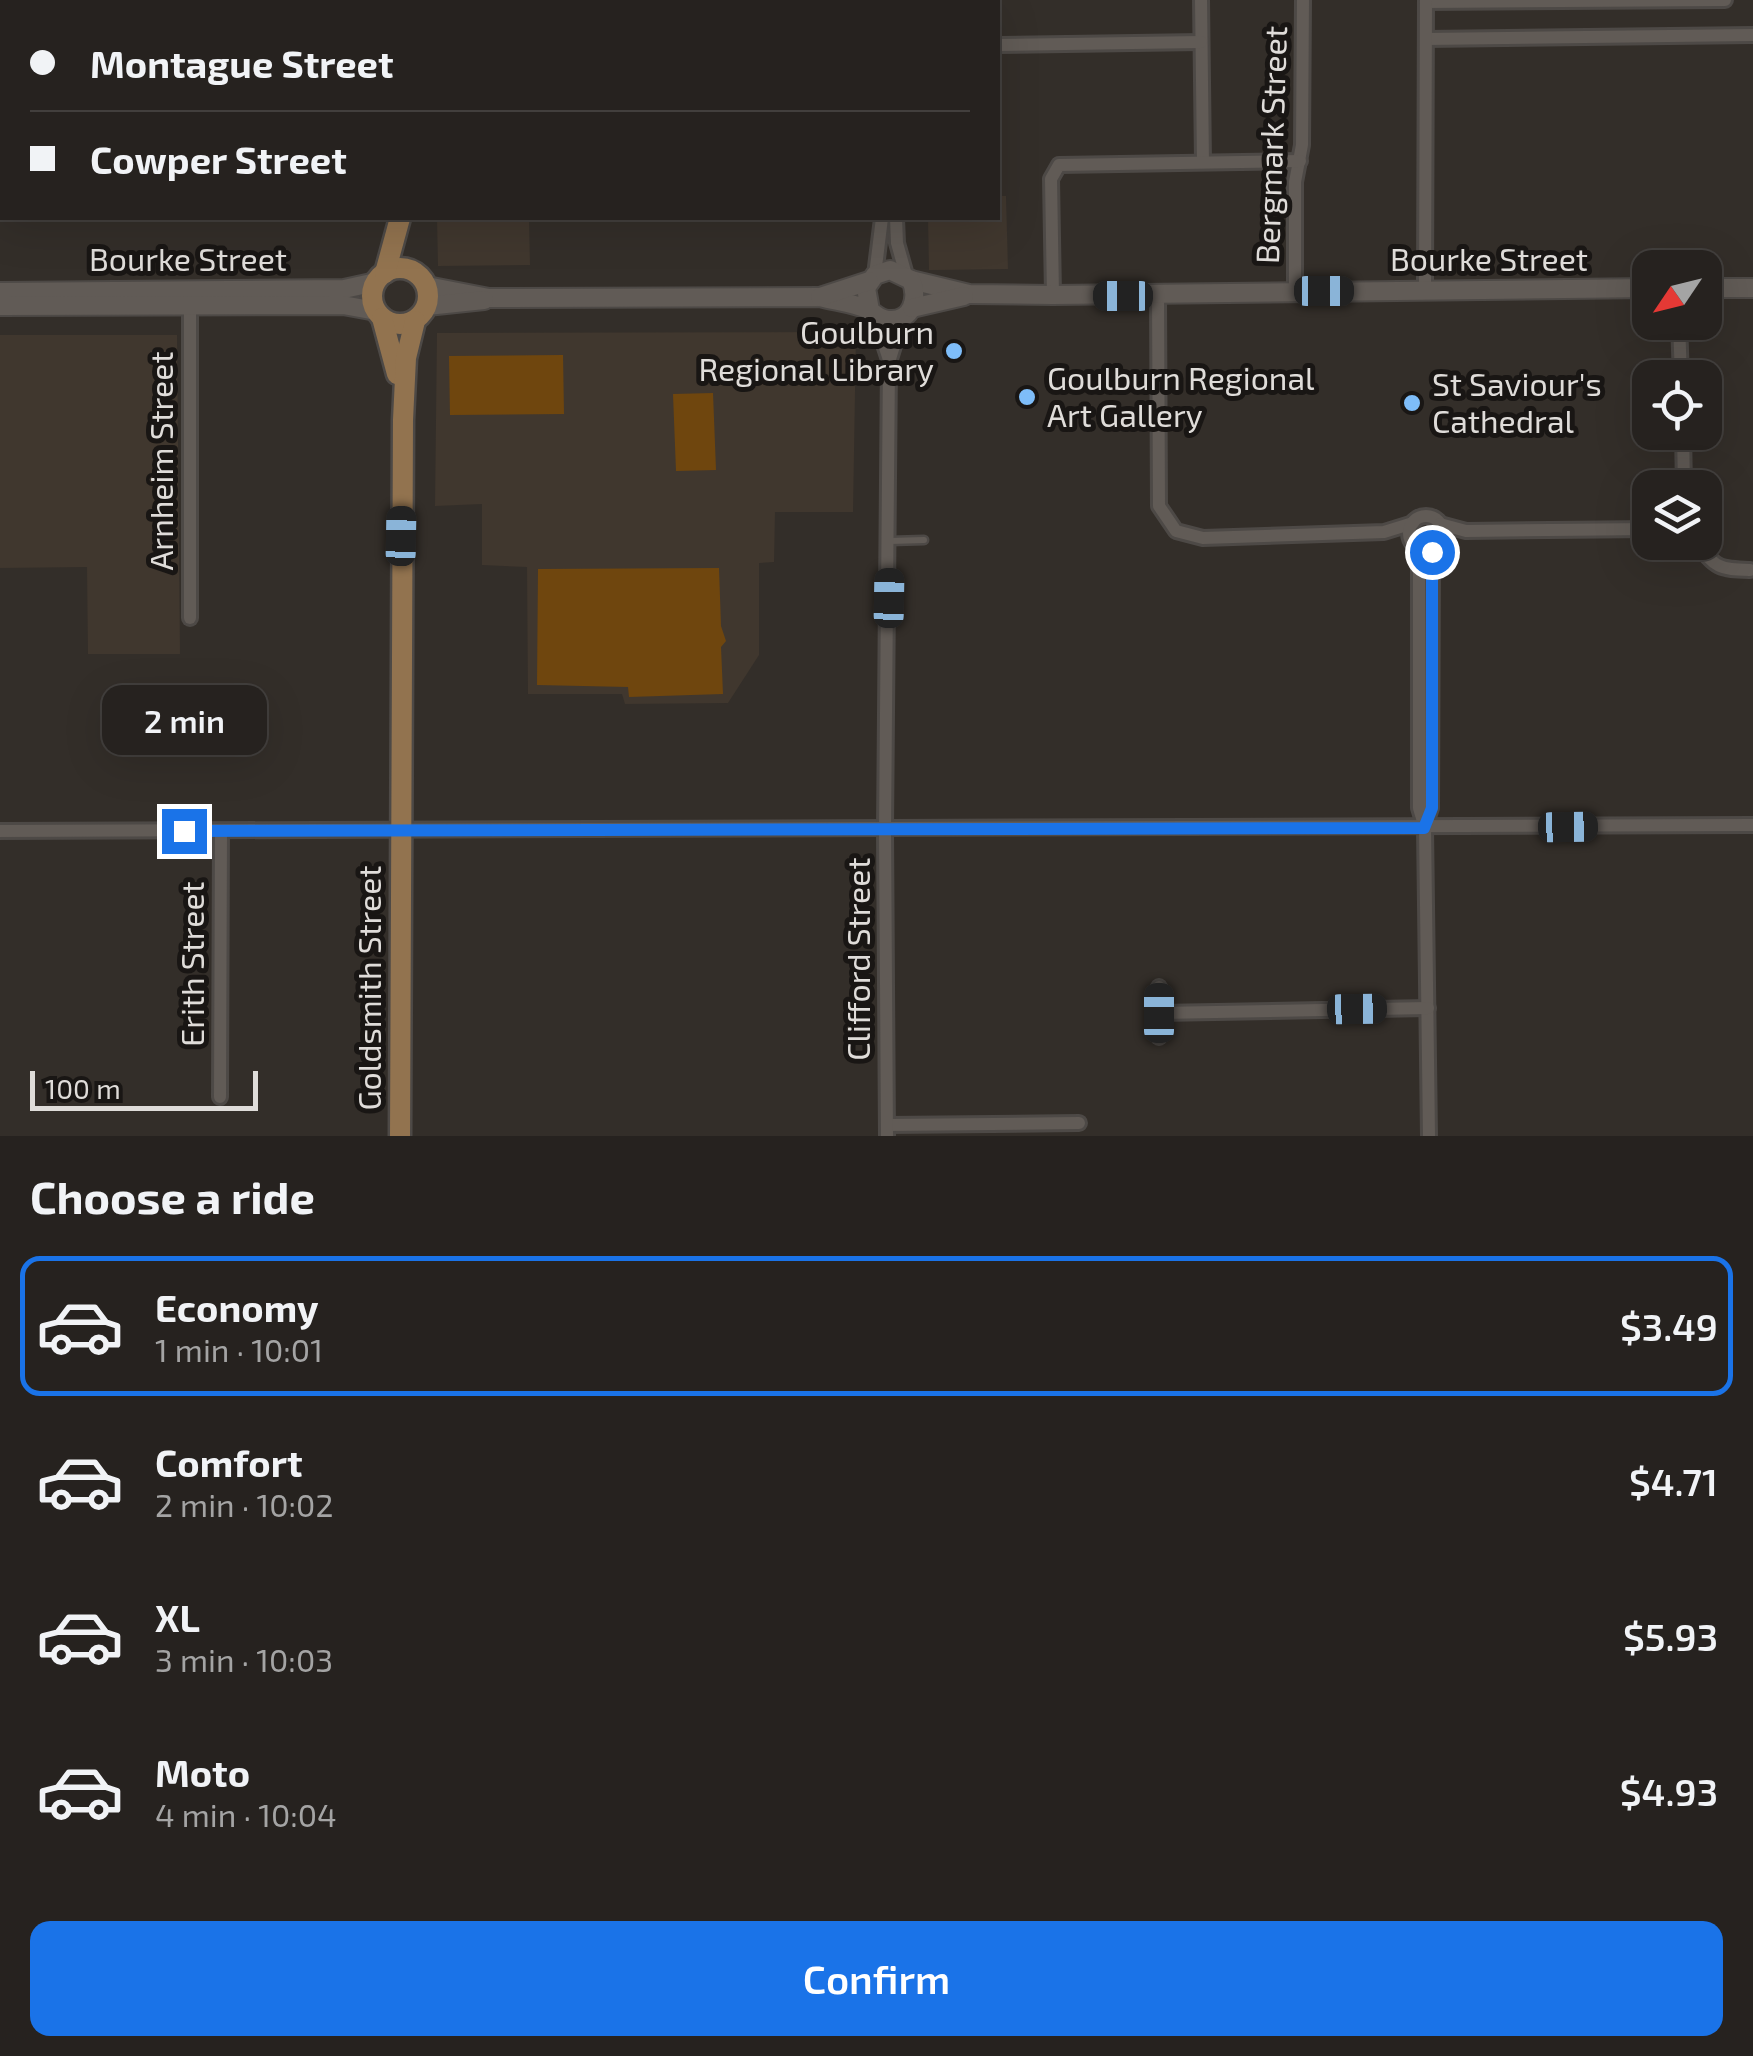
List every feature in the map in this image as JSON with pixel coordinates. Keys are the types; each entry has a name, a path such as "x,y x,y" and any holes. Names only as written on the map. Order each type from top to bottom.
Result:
{"main road":[{"name":"Goldsmith Street","path":"380,277 399,220"},
{"name":"Goldsmith Street","path":"400,1136 402,420 406,358 421,296 401,220"},
{"path":"421,296 400,268 380,277 372,296 379,315 395,324 421,296 820,297 890,320 908,313 916,294 908,278 890,270 820,297"},
{"name":"Bourke Street","path":"0,292 344,289 380,277"},
{"path":"872,278 865,296 872,312"},
{"name":"Bourke Street","path":"908,278 969,294 1053,296 1632,288"},
{"path":"1722,288 1753,288"},
{"name":"Bourke Street","path":"908,313 969,294"},
{"name":"Bourke Street","path":"0,306 343,306 379,315"},
{"name":"Goldsmith Street","path":"379,315 395,358 402,420"}],"street":[{"path":"1201,0 1202,162"},
{"name":"Bergmark Street","path":"1295,291 1303,0"},
{"path":"1425,289 1426,1 1725,0"},
{"path":"1426,39 1753,35"},
{"path":"1000,45 1201,42"},
{"path":"1053,296 1052,179 1058,165 1300,161"},
{"path":"872,278 882,220"},
{"path":"896,220 897,243 908,278"},
{"path":"1158,296 1159,506 1176,531 1203,538 1384,532 1429,540 1466,531 1632,529"},
{"name":"Arnheim Street","path":"190,305 190,618"},
{"name":"Clifford Street","path":"872,312 890,362 887,1131"},
{"name":"Clifford Street","path":"890,362 908,313"},
{"path":"1384,532 1426,516 1429,540 1419,808 1424,828 1428,1136"},
{"path":"1413,522 1409,530 1429,540"},
{"path":"1709,560 1720,569 1750,570"},
{"path":"0,832 1753,825"},
{"name":"Erith Street","path":"220,1096 221,831"},
{"path":"1159,988 1159,1037"},
{"path":"1159,1013 1428,1008"},
{"path":"887,1131 1079,1124"}],"lane":[{"path":"890,541 924,540"}],"shaded area":[{"path":"1000,196 1006,196 1008,269 929,270 928,220 1000,220"},
{"path":"437,220 529,220 530,265 438,266"},
{"path":"856,332 853,512 775,512 774,562 759,563 759,655 728,703 625,704 622,694 528,694 527,567 482,565 482,504 435,506 437,333"},
{"path":"0,335 177,335 180,654 88,654 87,567 0,568"},
{"path":"563,355 564,414 450,415 449,356"},
{"path":"713,393 716,470 676,471 673,394"},
{"path":"719,568 721,626 726,641 721,647 723,694 629,697 628,687 537,685 538,569"}],"place":[{"name":"Goulburn Regional Library","path":"954,351"},
{"name":"Goulburn Regional Art Gallery","path":"1027,397"},
{"name":"St Saviour's Cathedral","path":"1412,403"}],"route":[{"path":"184,831 1424,828 1432,808 1432,552"}]}
